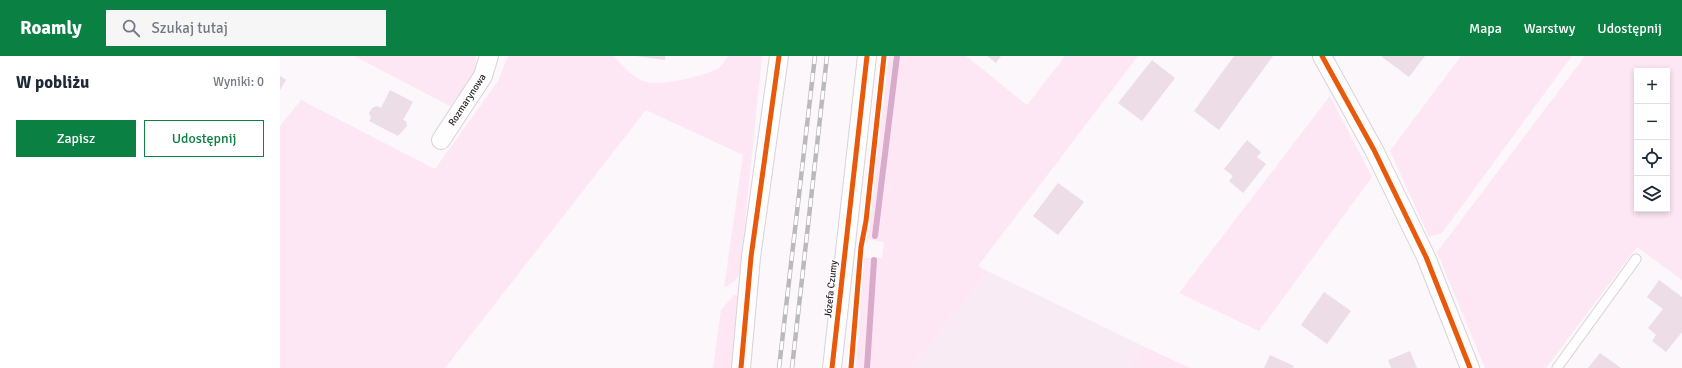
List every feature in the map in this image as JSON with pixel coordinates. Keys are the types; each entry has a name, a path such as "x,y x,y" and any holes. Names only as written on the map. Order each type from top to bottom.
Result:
{"street":[{"path":"741,368 751,257 779,56"},
{"name":"Józefa Czumy","path":"832,368 867,56"},
{"path":"1322,56 1374,150 1426,258 1470,368"},
{"name":"Rozmarynowa","path":"441,140 484,76 489,57"}],"lane":[{"path":"1557,368 1636,259"}],"shaded area":[{"path":"354,56 476,56 477,71 450,106"},
{"path":"508,56 614,56 637,78 647,82 663,83 683,80 713,71 719,68 728,56 762,56 740,273 735,281 724,288 743,155 646,110 445,368 280,368 280,126 301,100 435,169 498,81"},
{"path":"889,56 966,56 1027,105 1065,56 1138,56 978,266 989,272 912,368 856,368 864,258 882,258 884,242 867,239"},
{"path":"1461,56 1572,56 1442,233 1429,237 1390,151"},
{"path":"1585,56 1682,56 1682,280 1637,247 1546,368 1485,368 1437,252"},
{"path":"1330,96 1372,177 1259,331 1179,293"},
{"path":"989,272 1145,347 1129,368 912,368"},
{"path":"734,295 740,296 732,368 713,368 721,310"},
{"path":"1145,347 1190,368 1129,368"}],"building":[{"path":"636,56 665,56 665,60"},
{"path":"987,56 1001,56 996,63"},
{"path":"1234,56 1273,56 1219,130 1194,111"},
{"path":"1425,56 1409,77 1382,57"},
{"path":"1152,60 1175,78 1142,121 1118,103"},
{"path":"280,76 286,80 280,90"},
{"path":"390,90 413,102 403,120 406,121 407,126 398,136 369,121 371,117 369,113 372,108 377,106 381,108"},
{"path":"1247,140 1261,152 1257,157 1266,164 1243,193 1229,181 1233,176 1224,169"},
{"path":"1058,183 1084,202 1058,235 1033,216"},
{"path":"1659,280 1682,297 1682,332 1666,352 1652,341 1656,335 1648,328 1663,309 1647,297"},
{"path":"1324,292 1351,311 1327,344 1301,325"},
{"path":"1410,351 1417,368 1391,368 1388,360"},
{"path":"1600,353 1621,368 1588,368"},
{"path":"1270,355 1294,366 1293,368 1264,368"}],"waterway":[{"path":"875,236 897,56"},
{"path":"867,368 874,260"}],"railway":[{"path":"779,368 815,56"},
{"path":"792,368 827,56"}],"cycle path":[{"path":"741,368 751,257 779,56"},
{"path":"832,368 867,56"},
{"path":"851,368 861,247 866,221 884,56"},
{"path":"1322,56 1374,150 1426,257 1470,368"}]}
